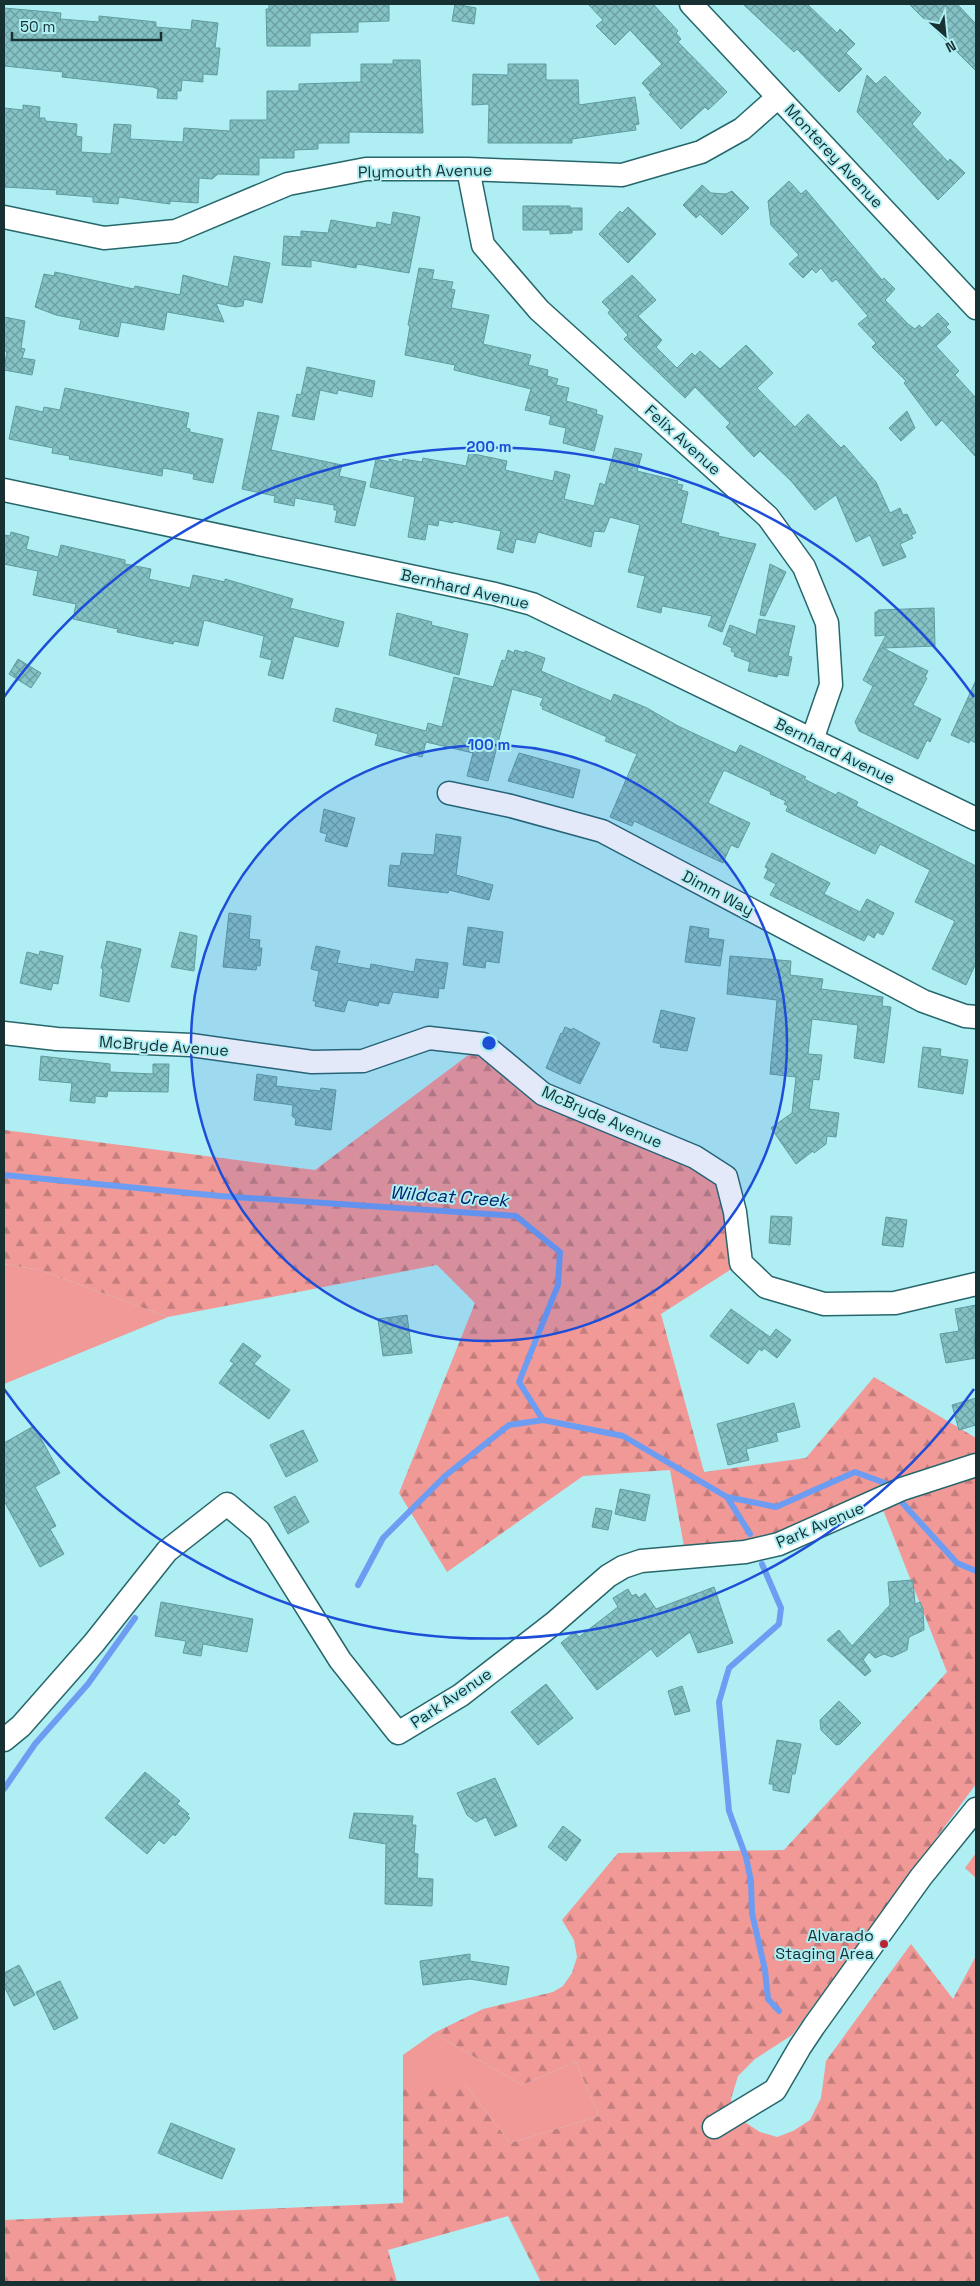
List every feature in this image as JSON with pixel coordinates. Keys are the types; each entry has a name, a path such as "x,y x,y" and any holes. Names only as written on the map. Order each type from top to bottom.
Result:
{"street":[{"name":"Monterey Avenue","path":"691,4 976,308"},
{"name":"Plymouth Avenue","path":"4,217 104,238 176,231 288,184 366,169 468,169 622,175 701,152 742,129 778,97"},
{"name":"Felix Avenue","path":"468,169 483,245 539,310 768,518 804,567 827,623 831,685 812,740"},
{"name":"Bernhard Avenue","path":"4,490 532,604 976,819"},
{"name":"Dimm Way","path":"450,793 511,806 602,831 923,1001 965,1016 976,1017"},
{"name":"McBryde Avenue","path":"4,1033 57,1039 191,1045 312,1062 363,1061 429,1038 483,1044 543,1094 694,1157 726,1177 735,1212 741,1263 766,1287 824,1304 895,1303 976,1284"},
{"name":"Park Avenue","path":"4,1740 21,1726 94,1643 167,1551 227,1504 259,1531 340,1660 398,1733 461,1695 554,1623 608,1576 623,1567 641,1561 744,1552 779,1544 902,1489 976,1465"},
{"path":"714,2127 775,2090 814,2026 921,1878 976,1809"}],"green space":[{"path":"483,1044 543,1094 726,1177 741,1263 661,1314 704,1472 806,1458 874,1377 976,1438 976,1784 792,2035 755,2059 738,2076 731,2099 732,2106 746,2123 760,2132 777,2137 793,2131 810,2120 821,2098 826,2061 911,1944 953,1999 976,1956 976,2282 541,2282 508,2216 388,2250 397,2282 4,2282 4,2220 403,2203 403,2084 465,2084 510,2143 599,2116 576,2062 522,2085 434,2033 483,2009 553,1992 563,1986 572,1973 577,1957 574,1940 562,1920 618,1853 784,1850 947,1672 878,1497 779,1544 686,1557 670,1470 583,1476 447,1572 399,1493 475,1303 437,1265 168,1317 40,1270 4,1264 4,1130 315,1170"},
{"path":"4,1264 40,1270 168,1317 4,1384"},
{"path":"976,1853 976,1878 965,1868"},
{"path":"434,2033 522,2085 576,2062 599,2116 510,2143 465,2084 403,2084 403,2055"}],"building":[{"path":"269,4 389,4 389,21 358,22 358,32 310,33 310,46 267,46 266,9 269,9"},
{"path":"455,4 476,8 474,24 452,21"},
{"path":"588,4 653,4 678,31 676,33 681,39 678,42 727,92 708,110 705,107 681,129 649,94 652,94 642,83 662,64 630,30 615,45 596,26 603,20"},
{"path":"743,4 807,4 837,33 840,29 855,44 846,53 862,69 839,92 797,49 794,52"},
{"path":"909,4 957,4 976,24 976,71"},
{"path":"4,8 61,13 60,19 99,22 99,16 156,22 156,27 191,30 192,20 218,23 215,48 220,48 217,75 203,74 203,82 182,80 181,91 177,91 177,99 157,98 158,89 153,87 62,77 63,72 4,66"},
{"path":"393,60 420,60 423,133 349,132 349,143 318,143 318,149 294,150 294,158 259,158 259,175 218,174 212,179 199,178 198,203 170,201 170,204 119,197 118,204 93,202 93,197 56,194 57,190 4,187 4,108 23,110 23,105 40,107 39,118 45,118 45,121 77,124 76,136 82,137 81,152 111,154 114,124 131,125 130,139 183,142 184,128 230,131 230,120 267,120 267,91 299,91 299,84 361,82 361,64 393,64"},
{"path":"508,64 546,64 546,80 578,80 579,105 635,97 639,124 635,125 636,130 572,139 572,143 488,143 489,104 472,105 473,74 508,75"},
{"path":"867,75 876,84 885,76 921,113 912,124 948,162 950,159 965,173 938,200 857,112"},
{"path":"789,181 801,194 806,190 882,280 884,278 895,289 885,300 908,324 915,329 919,325 922,328 938,313 949,324 946,327 951,332 936,346 959,371 955,375 976,398 976,457 942,420 936,426 904,383 906,381 872,347 876,343 858,324 868,316 836,279 832,282 821,268 816,273 812,269 803,278 789,264 799,255 771,225 768,201"},
{"path":"702,185 711,193 726,194 732,191 749,208 722,235 700,214 696,218 683,205"},
{"path":"523,206 570,206 570,208 582,208 582,230 572,230 572,233 550,234 550,230 523,230"},
{"path":"628,207 656,234 628,263 599,234 620,211 622,213"},
{"path":"393,212 420,217 409,273 357,264 356,268 311,260 311,267 282,265 284,236 301,237 301,231 328,233 331,220 376,228 377,222 391,225"},
{"path":"234,256 270,263 262,303 244,299 243,306 236,307 216,303 224,322 167,312 164,330 121,322 118,337 79,329 81,320 56,315 35,307 44,274 54,276 55,272 134,289 135,286 180,295 183,275 228,287"},
{"path":"419,268 434,270 432,279 453,282 451,289 455,290 451,308 489,315 483,344 531,355 528,365 548,370 547,376 558,379 556,385 569,388 566,401 597,410 596,414 603,416 594,451 563,443 566,428 549,424 551,416 525,410 531,389 454,370 455,365 405,355 410,326 408,325"},
{"path":"632,275 656,300 638,316 662,340 656,347 677,368 692,353 695,356 700,351 720,369 746,345 773,373 757,388 795,427 808,414 841,448 844,445 876,482 890,513 900,508 903,515 907,514 916,533 911,535 913,538 900,544 906,557 883,566 870,535 856,542 836,495 815,510 792,482 760,451 754,457 726,427 730,423 695,387 685,398 624,339 628,335 608,313 610,310 602,302"},
{"path":"4,317 25,321 21,348 25,349 22,358 35,360 32,375 4,370 7,351 4,351"},
{"path":"307,367 375,381 372,397 338,390 337,394 320,390 314,420 292,416 297,394 301,395"},
{"path":"65,388 189,413 186,428 190,429 190,432 223,439 213,483 193,479 194,474 163,468 162,476 69,459 70,456 52,453 53,448 9,439 16,406 43,412 44,407 60,410"},
{"path":"907,411 915,428 901,441 889,428"},
{"path":"258,412 279,416 271,450 342,465 339,476 366,482 355,526 335,522 337,510 334,510 334,505 295,498 294,506 274,502 275,496 242,489"},
{"path":"615,448 642,454 637,471 678,481 677,484 683,485 681,490 688,492 681,523 719,533 718,536 756,544 722,632 708,626 712,616 662,606 661,613 637,607 645,576 628,572 640,525 610,517 604,532 594,531 591,547 538,532 535,543 516,539 513,553 497,549 501,531 453,521 453,523 439,520 438,526 428,524 425,540 408,537 415,497 370,487 376,459 389,462 389,459 402,462 403,459 422,462 423,458 466,466 469,453 507,461 505,470 553,481 555,471 570,475 564,499 594,506 600,483 605,485"},
{"path":"11,532 29,537 26,549 58,557 61,545 125,560 125,564 151,569 149,579 190,588 193,575 225,582 225,579 293,599 290,608 344,622 338,647 294,636 283,679 268,675 272,660 260,657 264,636 204,620 198,646 174,641 173,644 117,632 118,629 73,619 76,604 33,595 38,571 4,564 4,535 10,536"},
{"path":"770,564 786,572 765,616 760,615"},
{"path":"934,608 935,646 883,648 928,671 925,677 927,678 913,705 941,719 930,742 927,740 918,759 859,731 855,722 873,686 863,680 886,635 875,636 875,612 878,612 878,610"},
{"path":"397,613 432,622 431,625 468,634 459,675 389,655"},
{"path":"759,619 795,626 788,656 792,657 788,676 778,674 777,677 748,671 750,662 734,656 735,653 731,651 732,648 723,644 730,625 756,635"},
{"path":"508,650 514,653 515,650 525,653 525,651 545,658 541,671 611,701 614,694 647,708 678,726 736,753 740,745 806,777 804,779 836,795 838,792 858,802 856,806 976,866 976,963 966,985 932,969 955,921 915,902 930,870 880,844 875,854 786,811 788,806 784,804 786,801 724,770 708,803 750,823 738,848 731,845 723,863 634,821 632,826 610,817 637,754 605,741 607,737 542,709 543,707 540,705 543,698 512,689 488,781 467,776 473,753 426,742 422,757 375,745 378,734 333,721 336,708 426,731 428,723 442,727 454,677 493,687 502,660 505,661"},
{"path":"18,659 41,673 31,688 9,674"},
{"path":"976,680 976,743 970,740 969,743 951,735"},
{"path":"519,753 580,770 573,798 508,781"},
{"path":"324,809 355,818 347,847 325,841 327,834 320,832"},
{"path":"436,834 461,837 456,875 493,885 489,900 449,890 448,893 388,886 390,865 400,866 402,853 434,855"},
{"path":"772,853 830,883 824,894 860,912 867,899 894,913 883,935 877,932 874,938 868,934 864,941 770,895 776,884 764,878 768,869 765,867"},
{"path":"229,913 251,916 249,939 260,940 259,948 262,948 260,966 257,965 256,970 223,967"},
{"path":"690,926 709,929 708,938 724,940 720,966 685,962"},
{"path":"468,927 503,932 499,963 486,961 485,968 463,965"},
{"path":"180,932 197,936 194,971 171,967"},
{"path":"107,941 141,949 129,1002 100,996 103,969 101,968"},
{"path":"316,946 340,951 337,963 370,969 371,964 414,972 416,959 448,963 444,989 439,988 438,998 393,992 389,1004 379,1002 378,1006 348,1000 344,1012 315,1006 316,1001 313,1001 319,971 311,969"},
{"path":"40,951 63,956 58,984 53,983 51,990 20,983 27,952 39,955"},
{"path":"730,956 791,961 790,975 823,979 821,989 883,997 882,1006 891,1007 884,1063 854,1058 858,1025 812,1019 808,1054 822,1055 819,1080 813,1079 809,1109 839,1113 836,1137 827,1136 826,1144 796,1164 771,1128 792,1113 796,1077 770,1074 777,1000 727,994"},
{"path":"661,1010 695,1018 687,1051 660,1047 661,1044 653,1042"},
{"path":"565,1027 572,1030 573,1028 600,1043 580,1084 546,1068"},
{"path":"923,1047 941,1049 940,1056 968,1060 963,1094 918,1087"},
{"path":"41,1056 110,1064 110,1072 153,1074 153,1064 169,1064 168,1092 108,1091 107,1097 95,1096 95,1103 70,1101 72,1083 39,1080"},
{"path":"257,1074 277,1077 276,1086 320,1091 321,1088 336,1090 331,1130 295,1125 296,1119 292,1116 293,1105 254,1100"},
{"path":"771,1216 792,1217 790,1245 769,1243"},
{"path":"886,1217 907,1220 903,1247 882,1245"},
{"path":"976,1305 976,1336 974,1336 976,1358 946,1363 940,1334 959,1331 955,1309"},
{"path":"731,1309 770,1337 776,1329 791,1340 777,1358 764,1348 762,1351 759,1349 748,1364 710,1336"},
{"path":"407,1315 412,1353 383,1356 378,1319"},
{"path":"243,1343 261,1356 254,1364 290,1390 269,1419 219,1383 234,1363 230,1361"},
{"path":"976,1398 976,1425 959,1430 952,1405"},
{"path":"794,1403 800,1427 776,1433 778,1441 746,1449 749,1460 728,1465 717,1424"},
{"path":"34,1426 60,1473 35,1487 56,1526 50,1529 64,1554 40,1567 4,1501 4,1443"},
{"path":"303,1430 318,1461 286,1477 270,1445"},
{"path":"620,1489 650,1495 645,1521 615,1514"},
{"path":"295,1496 309,1522 288,1534 274,1507"},
{"path":"596,1508 612,1511 608,1530 592,1527"},
{"path":"913,1580 915,1604 920,1602 923,1609 924,1630 909,1637 907,1650 892,1657 884,1654 875,1658 869,1652 863,1660 871,1671 865,1676 827,1640 839,1630 852,1646 890,1605 888,1582"},
{"path":"714,1587 733,1643 698,1653 690,1632 657,1657 651,1649 597,1690 561,1643 575,1632 579,1637 618,1607 613,1598 628,1589 632,1596 636,1594 639,1598 645,1593 656,1609"},
{"path":"161,1602 253,1619 247,1652 203,1644 201,1656 183,1653 186,1641 155,1636"},
{"path":"546,1684 573,1718 538,1745 511,1712"},
{"path":"682,1686 690,1711 675,1715 668,1691"},
{"path":"839,1701 861,1723 840,1744 836,1745 821,1730 820,1720"},
{"path":"777,1740 801,1744 795,1774 792,1774 789,1793 773,1790 773,1784 769,1784"},
{"path":"145,1772 180,1801 177,1804 189,1814 187,1816 190,1818 175,1836 173,1834 164,1844 159,1840 147,1854 105,1818"},
{"path":"495,1778 517,1826 495,1836 486,1817 476,1822 467,1815 457,1793"},
{"path":"354,1813 413,1816 412,1825 416,1825 414,1853 418,1854 417,1878 433,1879 432,1906 385,1904 386,1844 349,1838"},
{"path":"563,1826 581,1840 566,1861 548,1847"},
{"path":"470,1954 470,1961 509,1967 506,1985 470,1979 423,1985 420,1961"},
{"path":"19,1965 35,1995 14,2006 4,1986 4,1973"},
{"path":"60,1981 78,2018 54,2030 36,1992"},
{"path":"171,2123 235,2149 222,2179 158,2153"}],"waterway":[{"name":"Wildcat Creek","path":"4,1175 220,1196 516,1216 560,1252 558,1285 519,1382 543,1420 623,1436 727,1497 776,1507 855,1472 885,1483 890,1489"},
{"path":"358,1585 383,1538 445,1476 509,1425 543,1420"},
{"path":"727,1497 750,1534"},
{"name":"Wildcat Creek","path":"897,1497 957,1563 976,1571"},
{"path":"762,1564 781,1608 779,1624 729,1668 719,1702 729,1811 746,1857 751,1881 752,1913 765,1970 768,1999 779,2011"},
{"path":"4,1789 35,1744 88,1684 135,1618"}],"place":[{"name":"Alvarado Staging Area","path":"884,1944"}]}
